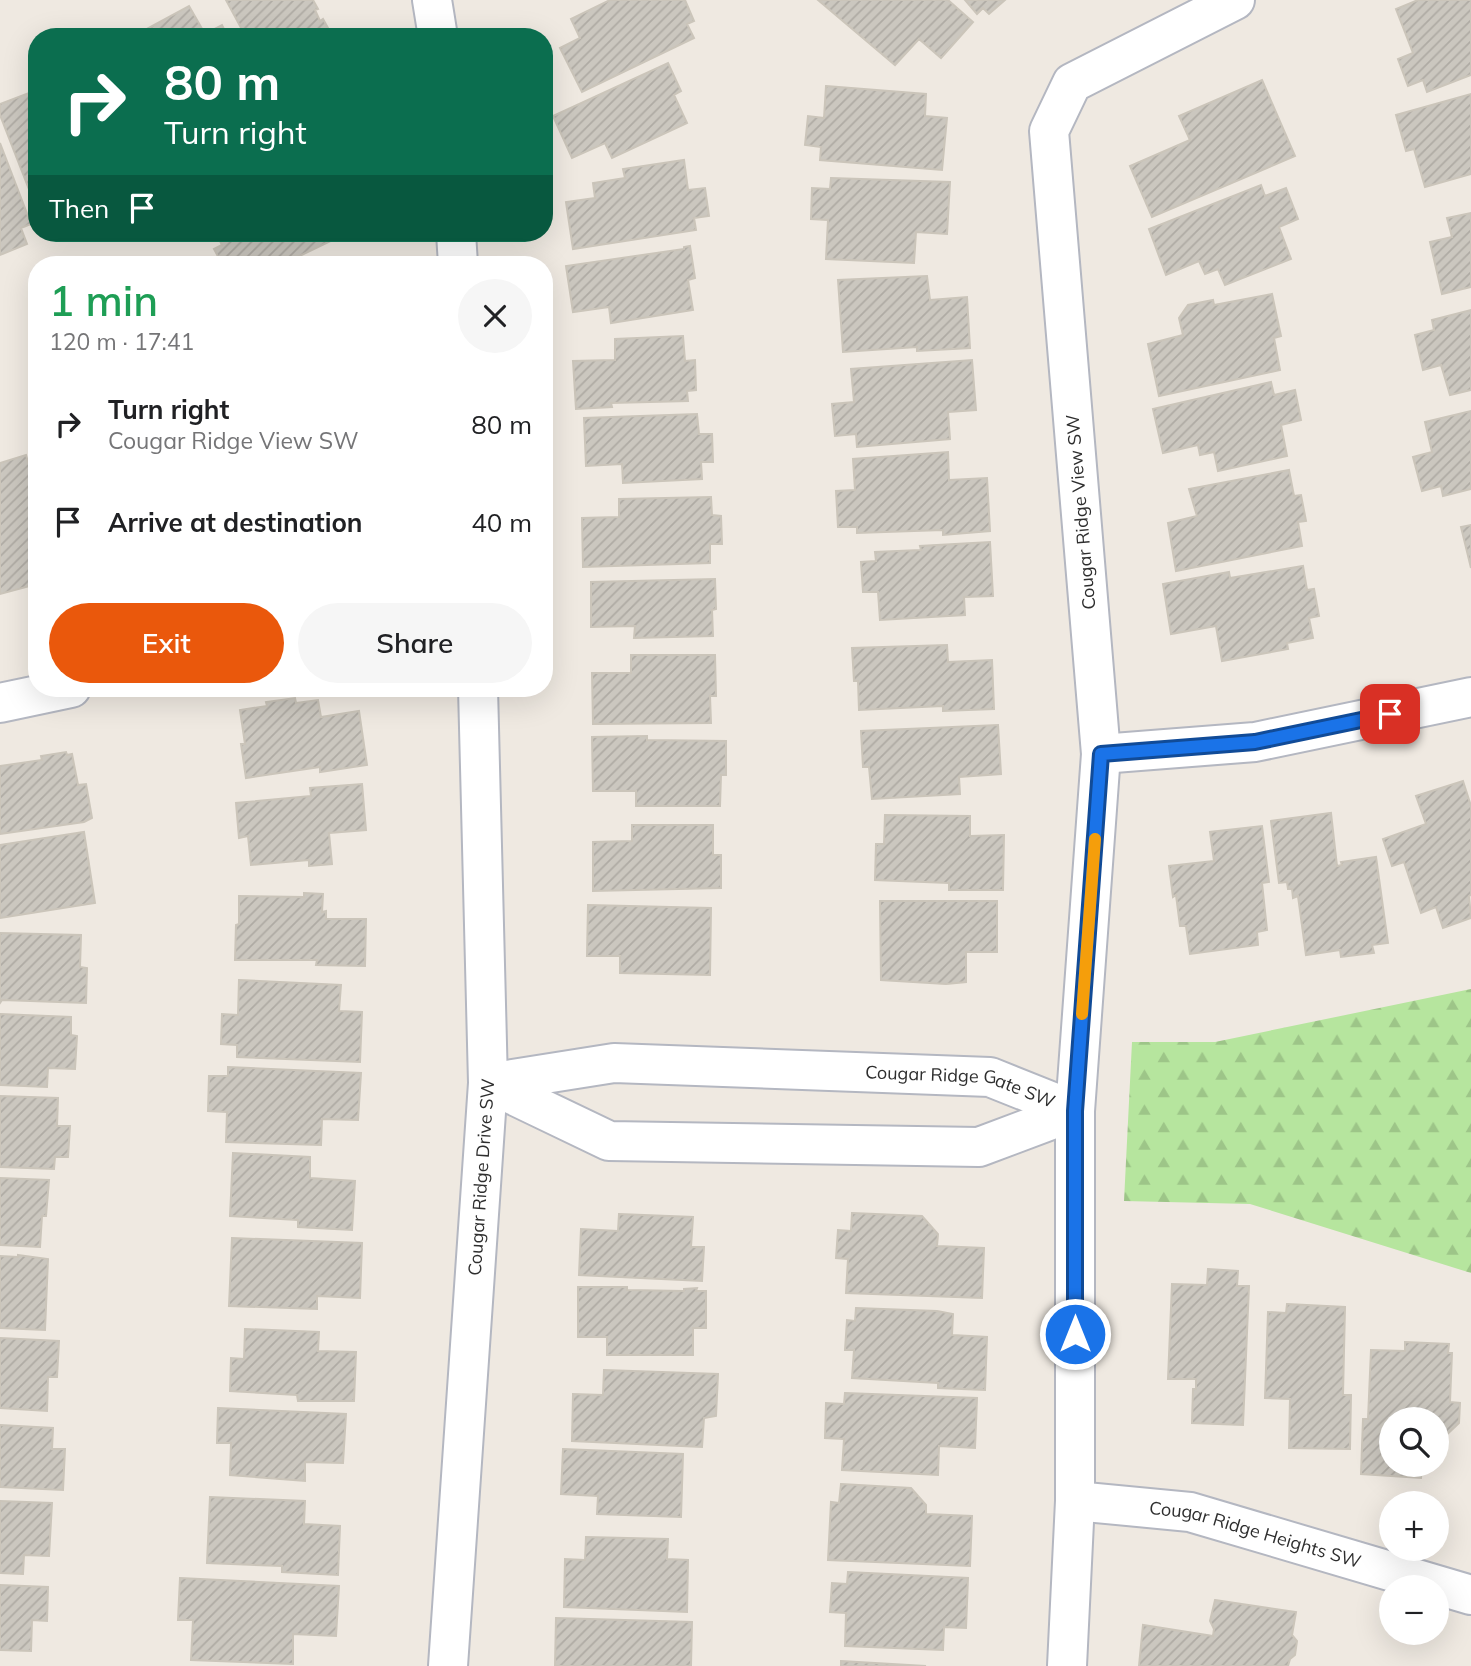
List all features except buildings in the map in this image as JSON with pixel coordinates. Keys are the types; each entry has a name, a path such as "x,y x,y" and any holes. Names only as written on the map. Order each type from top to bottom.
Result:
{"street":[{"path":"432,0 437,28"},
{"name":"Cougar Ridge View SW","path":"1101,754 1049,131 1072,83 1235,0"},
{"path":"0,703 28,697"},
{"name":"Cougar Ridge Drive SW","path":"448,1666 488,1083 478,697"},
{"path":"1067,1666 1075,1501 1075,1111 1101,754 1255,742 1471,697"},
{"name":"Cougar Ridge Gate SW","path":"488,1083 614,1063 990,1077 1075,1111"},
{"name":"Cougar Ridge Gate SW","path":"488,1083 608,1141 979,1147 1075,1111"},
{"name":"Cougar Ridge Heights SW","path":"1075,1501 1189,1512 1471,1595"}],"green space":[{"path":"1471,989 1471,1273 1250,1204 1124,1201 1132,1042 1215,1042"}],"slow traffic":[{"path":"1082,1014 1095,839"}],"route":[{"path":"1075,1334 1075,1111 1101,754 1255,742 1390,714"}]}
